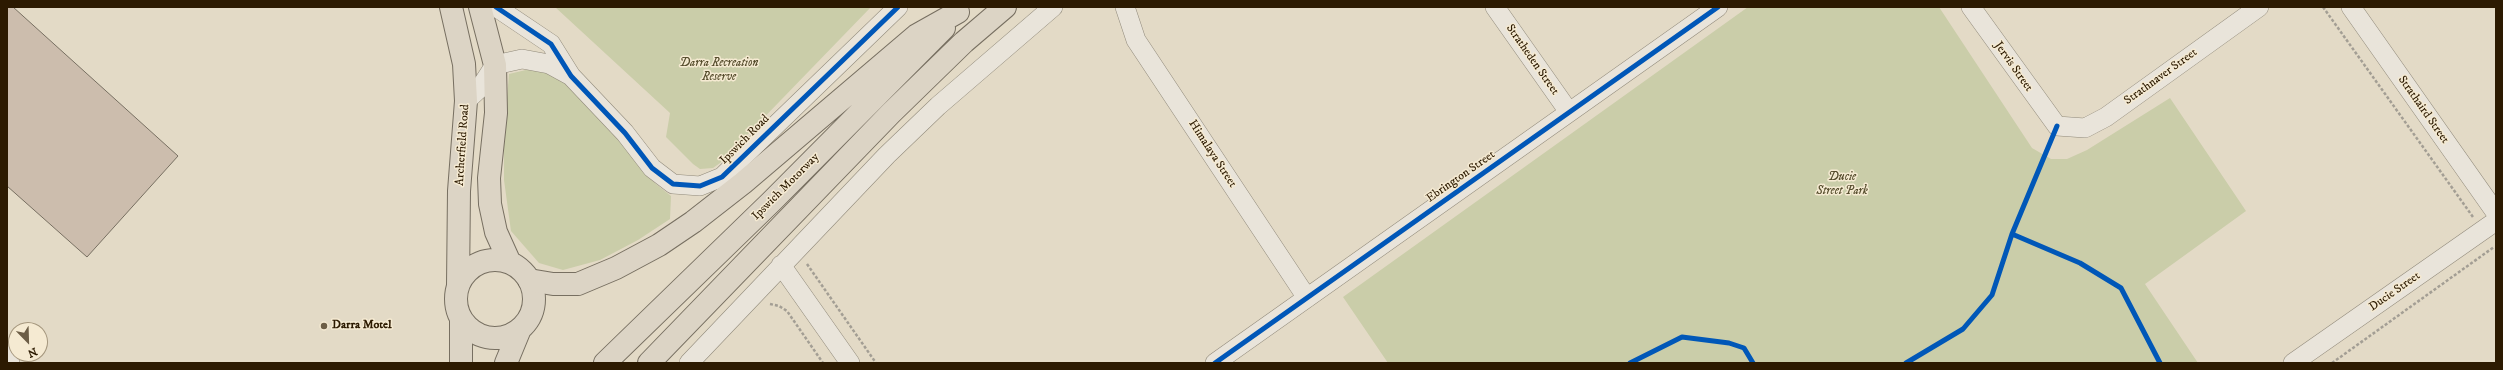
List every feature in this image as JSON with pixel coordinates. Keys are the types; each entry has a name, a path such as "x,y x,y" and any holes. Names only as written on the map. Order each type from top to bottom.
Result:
{"main road":[{"name":"Archerfield Road","path":"451,7 464,64 466,101 459,191 458,284"},
{"path":"480,7 495,65 496,113 490,178 490,204 496,232 510,263"},
{"name":"Ipswich Motorway","path":"649,363 886,118 964,42 1005,7"},
{"path":"529,280 553,284 578,284 616,268 659,245 693,222 743,183 917,35 961,10"},
{"name":"Ipswich Motorway","path":"605,363 933,41 961,10"},
{"path":"461,363 461,320 456,303 458,284 464,273 474,265 486,260 498,260 510,263 521,269 529,280 534,292 534,306 529,318 520,329 506,363"},
{"path":"461,320 471,330 483,336 496,338 509,335 520,329"}],"street":[{"name":"Ipswich Road","path":"496,7 550,44 571,76 625,133 652,168 672,184 700,186 722,177 898,7"},
{"path":"689,363 887,155 938,106 1053,7"},
{"name":"Himalaya Street","path":"1125,7 1136,40 1307,298"},
{"name":"Stratheden Street","path":"1495,7 1569,112"},
{"name":"Ebrington Street","path":"1215,363 1718,7"},
{"name":"Jervis Street","path":"1971,7 2057,126"},
{"name":"Strathnaver Street","path":"2057,126 2085,128 2106,117 2259,7"},
{"name":"Strathaird Street","path":"2351,7 2496,213"},
{"name":"Ipswich Road","path":"495,65 522,59 549,64 571,76"},
{"path":"466,101 480,88 495,65"},
{"name":"Ducie Street","path":"2293,363 2489,226"},
{"path":"781,265 850,363"},
{"path":"7,351 10,363"}],"path":[{"path":"2323,7 2489,226 2495,249 2332,363"},
{"path":"808,260 807,264 813,274 876,363"},
{"path":"766,304 779,306 787,311 823,363"}],"green space":[{"name":"Darra Recreation Reserve","path":"555,7 871,7 720,163 713,168 700,169 666,137 670,113"},
{"name":"Ducie Street Park","path":"1748,7 1939,7 2032,148 2051,159 2067,159 2087,150 2170,98 2246,211 2145,284 2198,363 1388,363 1343,297"},
{"path":"530,69 555,73 616,133 637,164 656,184 671,196 670,219 638,240 600,260 563,270 539,263 511,231 504,180 504,135 509,74"}],"building":[{"path":"7,7 13,7 178,156 87,257 7,186"}],"cycle path":[{"path":"496,7 551,44 571,76 625,133 652,168 673,184 700,186 722,177 898,7"},
{"path":"1215,363 1718,7"},
{"path":"1906,363 1963,329 1992,295 2012,234 2057,126"},
{"path":"2012,234 2080,263 2121,288 2160,363"},
{"path":"1630,363 1682,337 1729,343 1744,348 1753,363"}],"place":[{"name":"Darra Motel","path":"324,326"}]}
